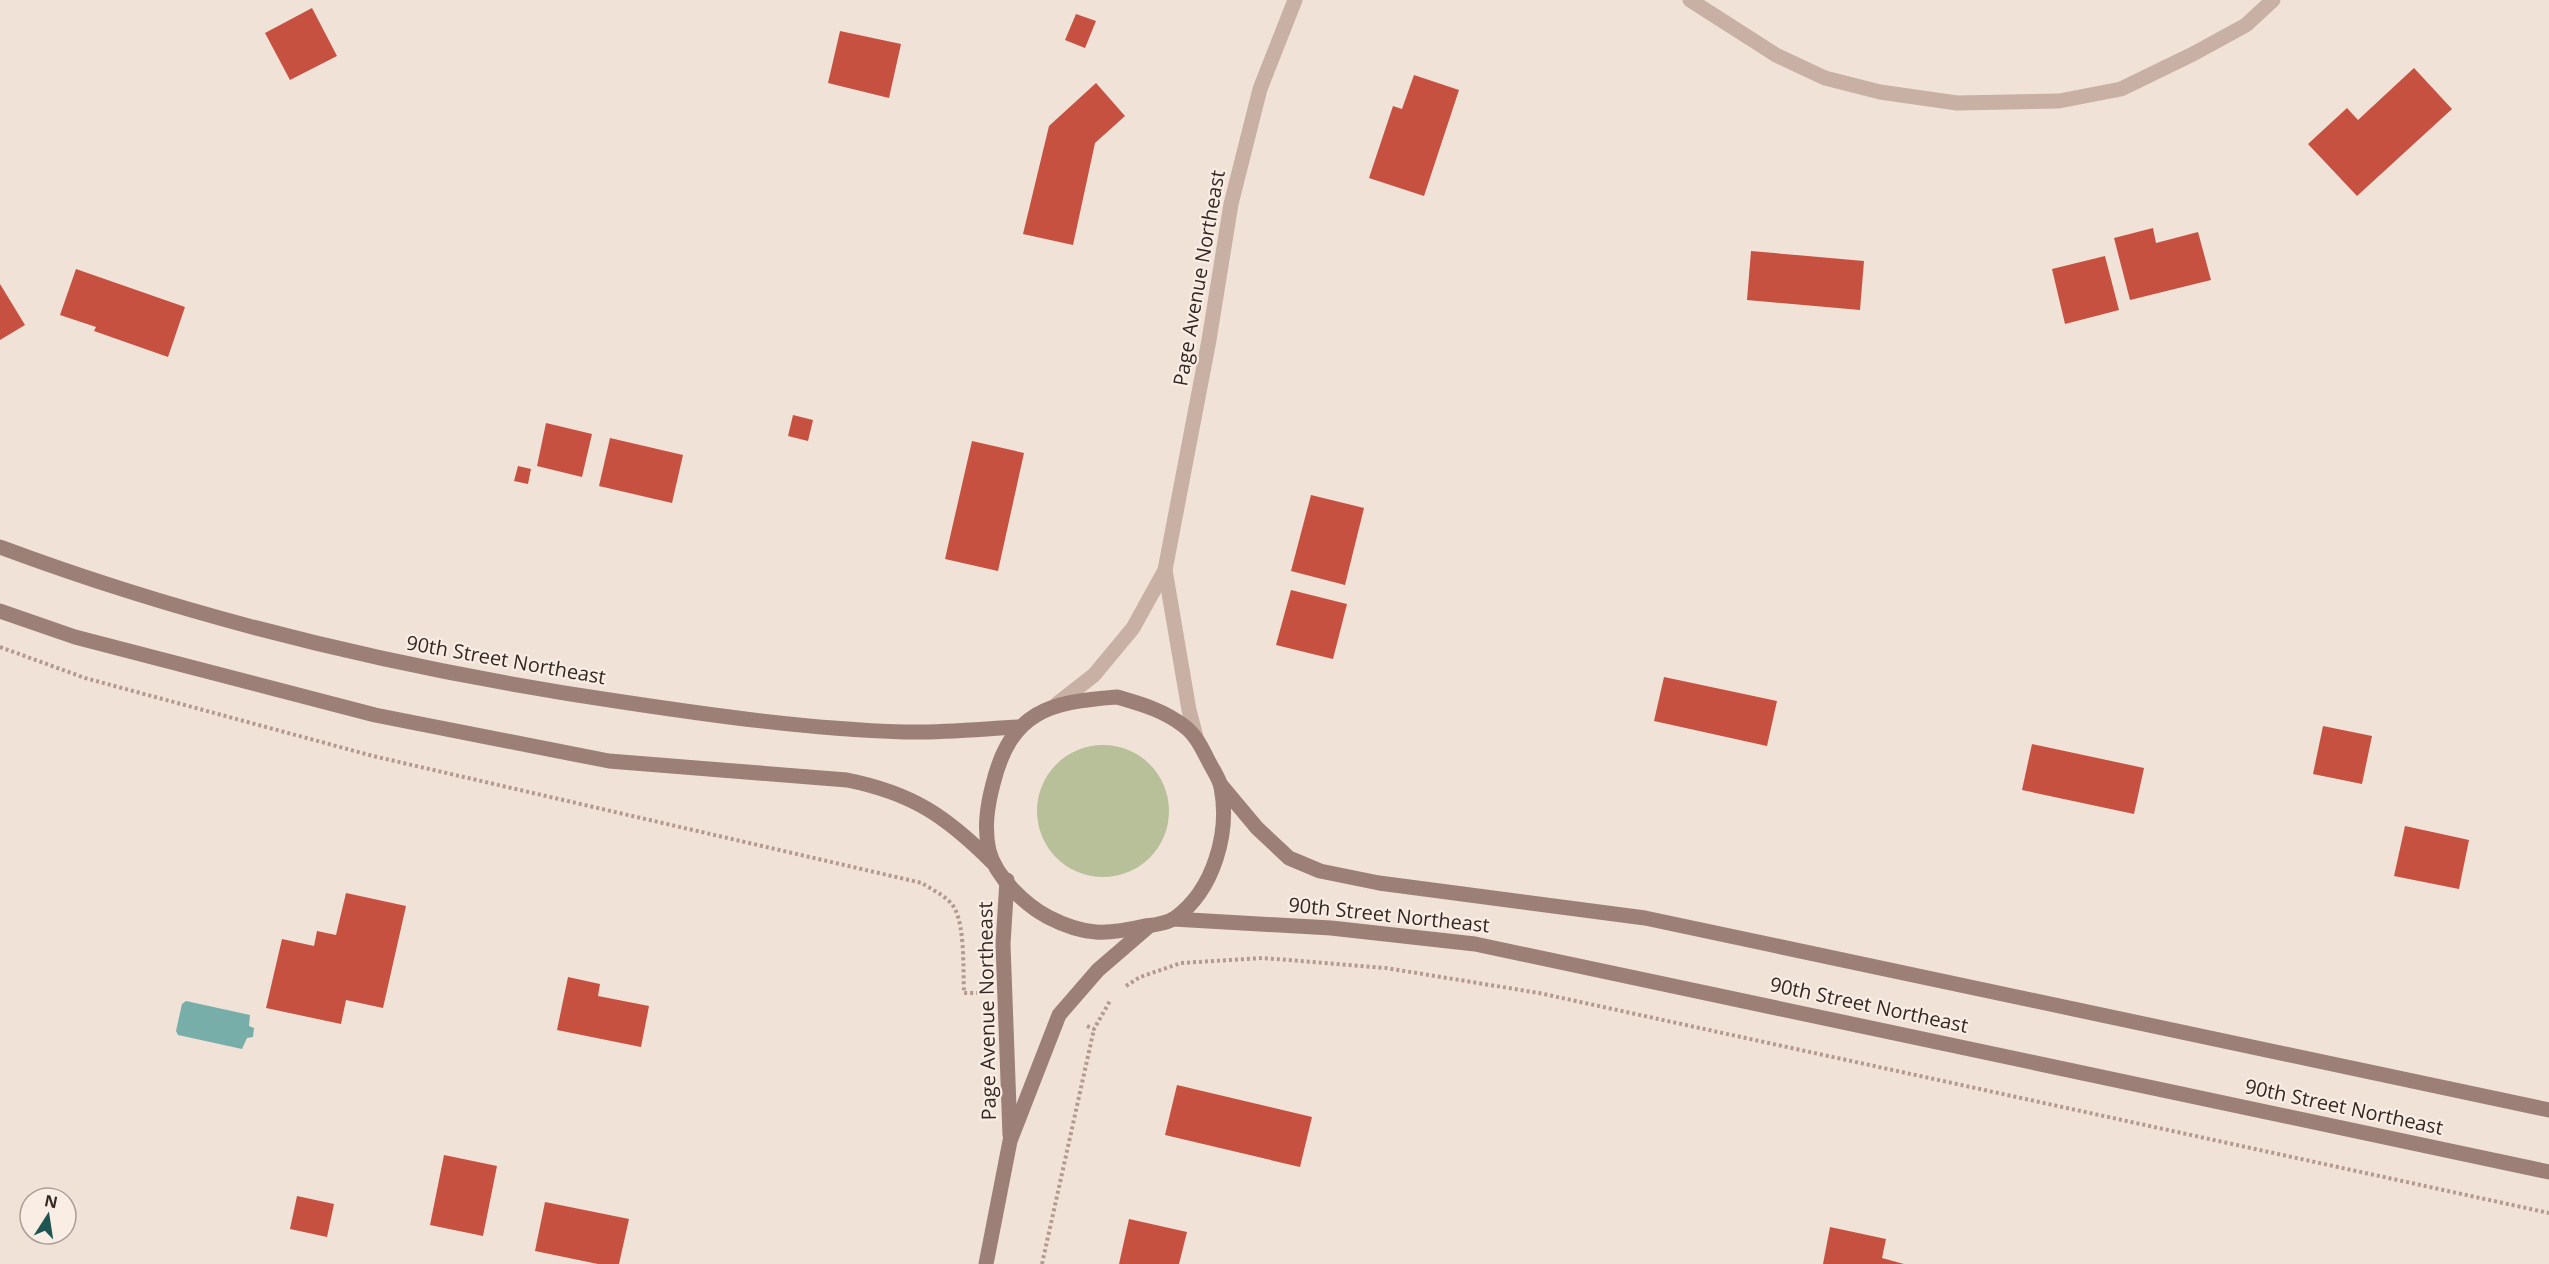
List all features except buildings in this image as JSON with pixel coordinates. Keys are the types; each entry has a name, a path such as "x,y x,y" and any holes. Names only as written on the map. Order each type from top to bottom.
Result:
{"main road":[{"name":"90th Street Northeast","path":"0,547 132,593 258,629 389,660 533,689 681,711 808,725 905,732 1019,727"},
{"path":"0,611 75,637 375,715 609,761 847,780 882,787 921,803 964,834 1034,910 1070,929 1110,934 1173,919 1192,902 1219,852 1225,818 1221,784 1196,737 1183,725 1152,707 1117,697 1081,699 1057,704 1019,727 1005,747 987,806 985,834 992,862"},
{"name":"90th Street Northeast","path":"1221,784 1257,828 1289,858 1320,871 1378,883 1645,918 2549,1110"},
{"name":"Page Avenue Northeast","path":"1007,880 1003,944 1010,1141"},
{"name":"90th Street Northeast","path":"1173,919 1331,928 1475,944 2549,1172"},
{"name":"Page Avenue Northeast","path":"986,1264 1010,1141 1059,1015 1098,970 1150,925"}],"street":[{"name":"Page Avenue Northeast","path":"1057,704 1094,675 1133,628 1165,570 1209,340 1231,204 1260,89 1295,0"},
{"path":"1690,0 1776,55 1826,78 1880,92 1958,103 2059,101 2121,88 2193,54 2246,25 2273,0"},
{"name":"Page Avenue Northeast","path":"1165,570 1189,710 1196,737"}],"path":[{"path":"0,647 85,678 373,756 922,883 944,897 955,909 963,945 963,993 984,994"},
{"path":"1124,987 1140,977 1180,963 1263,958 1398,970 1539,993 2549,1213"},
{"path":"1042,1264 1094,1029 1116,992"},
{"path":"1079,1023 1094,1029"}],"green space":[{"path":"1103,745 1128,750 1140,756 1158,774 1164,786 1169,811 1164,836 1158,848 1140,866 1128,872 1103,877 1078,872 1066,866 1048,848 1042,836 1037,811 1042,786 1048,774 1066,756 1078,750"}],"water":[{"path":"186,1001 250,1015 249,1026 254,1028 253,1037 247,1038 242,1049 178,1035 176,1031 182,1004"}]}
